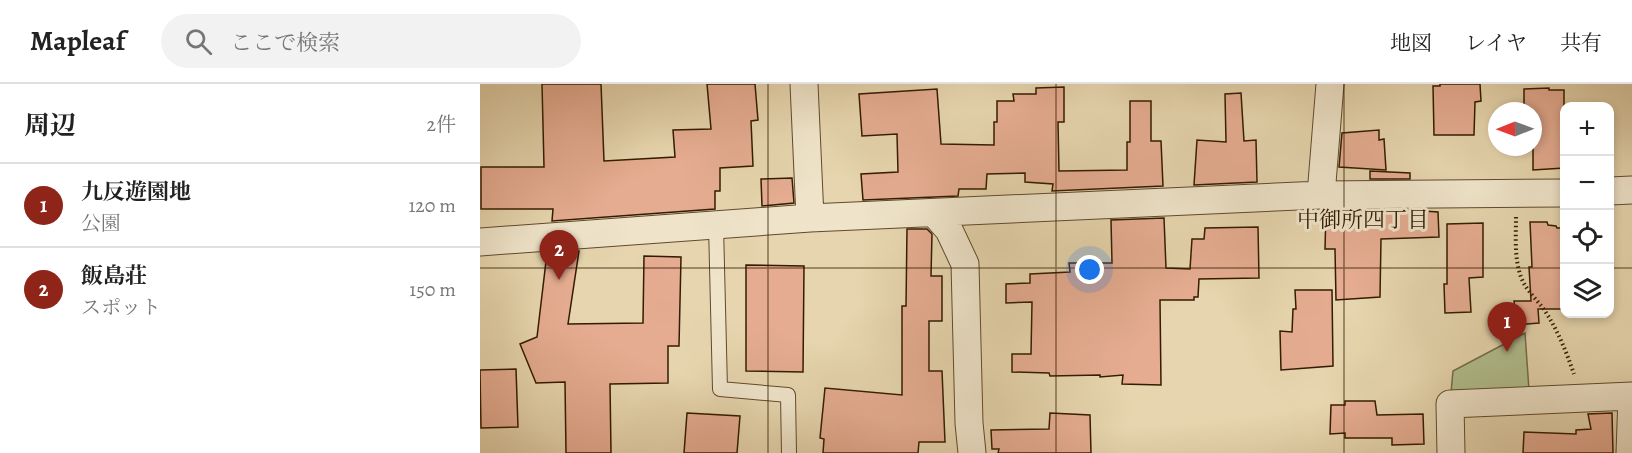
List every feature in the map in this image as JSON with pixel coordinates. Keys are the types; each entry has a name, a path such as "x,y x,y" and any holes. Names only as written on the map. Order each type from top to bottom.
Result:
{"street":[{"path":"804,84 810,218"},
{"path":"1321,195 1330,84"},
{"path":"1614,191 1632,190"},
{"path":"480,242 810,218 1321,195 1560,193"},
{"path":"934,213 949,230 965,264 969,423 972,453"},
{"path":"1451,453 1450,404 1632,396 1630,453"}],"lane":[{"path":"716,225 720,389 788,395 789,453"}],"path":[{"path":"1515,194 1516,252 1521,277 1529,292 1558,331 1575,377 1577,398"}],"green space":[{"path":"1525,333 1529,390 1451,393 1453,371"}],"building":[{"path":"542,84 601,84 604,161 675,157 673,130 711,129 707,84 755,84 758,120 751,121 753,166 720,168 720,191 715,191 715,209 552,221 553,209 481,209 481,167 544,167"},
{"path":"1440,84 1480,84 1481,101 1475,102 1474,135 1434,135 1433,86 1440,86"},
{"path":"1064,87 1064,122 1058,122 1059,171 1127,170 1130,101 1151,101 1151,141 1161,141 1163,186 1052,191 1053,184 1025,182 1025,173 987,174 986,189 959,189 958,196 863,200 861,174 898,172 897,134 862,136 859,94 937,89 941,144 994,145 997,101 1014,101 1013,94 1036,94 1036,88"},
{"path":"1524,89 1564,90 1564,102 1560,102 1560,168 1533,170 1533,156 1542,156 1542,102 1524,102"},
{"path":"1241,93 1244,141 1256,140 1257,182 1194,185 1197,140 1226,142 1225,94"},
{"path":"1379,130 1379,140 1384,139 1386,170 1339,167 1342,133"},
{"path":"1370,171 1410,173 1410,179 1370,179"},
{"path":"792,178 794,203 762,206 761,179"},
{"path":"1326,211 1438,212 1439,237 1381,239 1380,297 1336,300 1335,249 1325,249"},
{"path":"1164,218 1166,268 1190,269 1192,239 1204,239 1205,228 1258,227 1259,278 1199,279 1198,297 1194,297 1194,300 1160,300 1161,385 1122,384 1123,375 1050,376 1049,373 1012,372 1012,354 1031,354 1032,302 1006,303 1006,284 1030,283 1030,274 1070,272 1069,263 1112,263 1111,220"},
{"path":"1530,222 1547,222 1548,225 1560,228 1560,309 1538,309 1539,323 1517,325 1514,301 1531,301 1529,267 1532,267"},
{"path":"1483,223 1483,277 1469,278 1471,312 1445,313 1447,224"},
{"path":"907,229 927,229 932,234 931,276 942,276 942,321 929,321 929,371 942,371 945,442 919,442 918,453 823,453 824,439 820,438 825,388 902,395 902,306 906,306"},
{"path":"579,251 568,324 643,323 644,256 681,257 679,346 668,346 668,383 610,384 611,453 566,453 565,382 536,383 520,344 537,337 547,253"},
{"path":"746,265 804,266 803,372 746,371"},
{"path":"1295,290 1332,290 1333,366 1281,370 1280,331 1292,332 1293,309 1296,309"},
{"path":"516,369 518,427 481,428 480,370"},
{"path":"1345,401 1375,401 1377,415 1423,414 1424,444 1392,445 1392,438 1345,438 1345,433 1330,434 1331,405 1345,405"},
{"path":"687,413 740,416 737,453 684,453"},
{"path":"1050,413 1090,415 1091,453 998,453 999,449 992,449 991,430 1049,429"},
{"path":"1612,413 1613,453 1523,453 1524,432 1576,434 1576,430 1591,429 1588,414"}],"place":[{"name":"飯島荘","path":"559,280"},
{"name":"九反遊園地","path":"1507,352"}],"district":[{"name":"中御所四丁目","path":"1363,220"}]}
